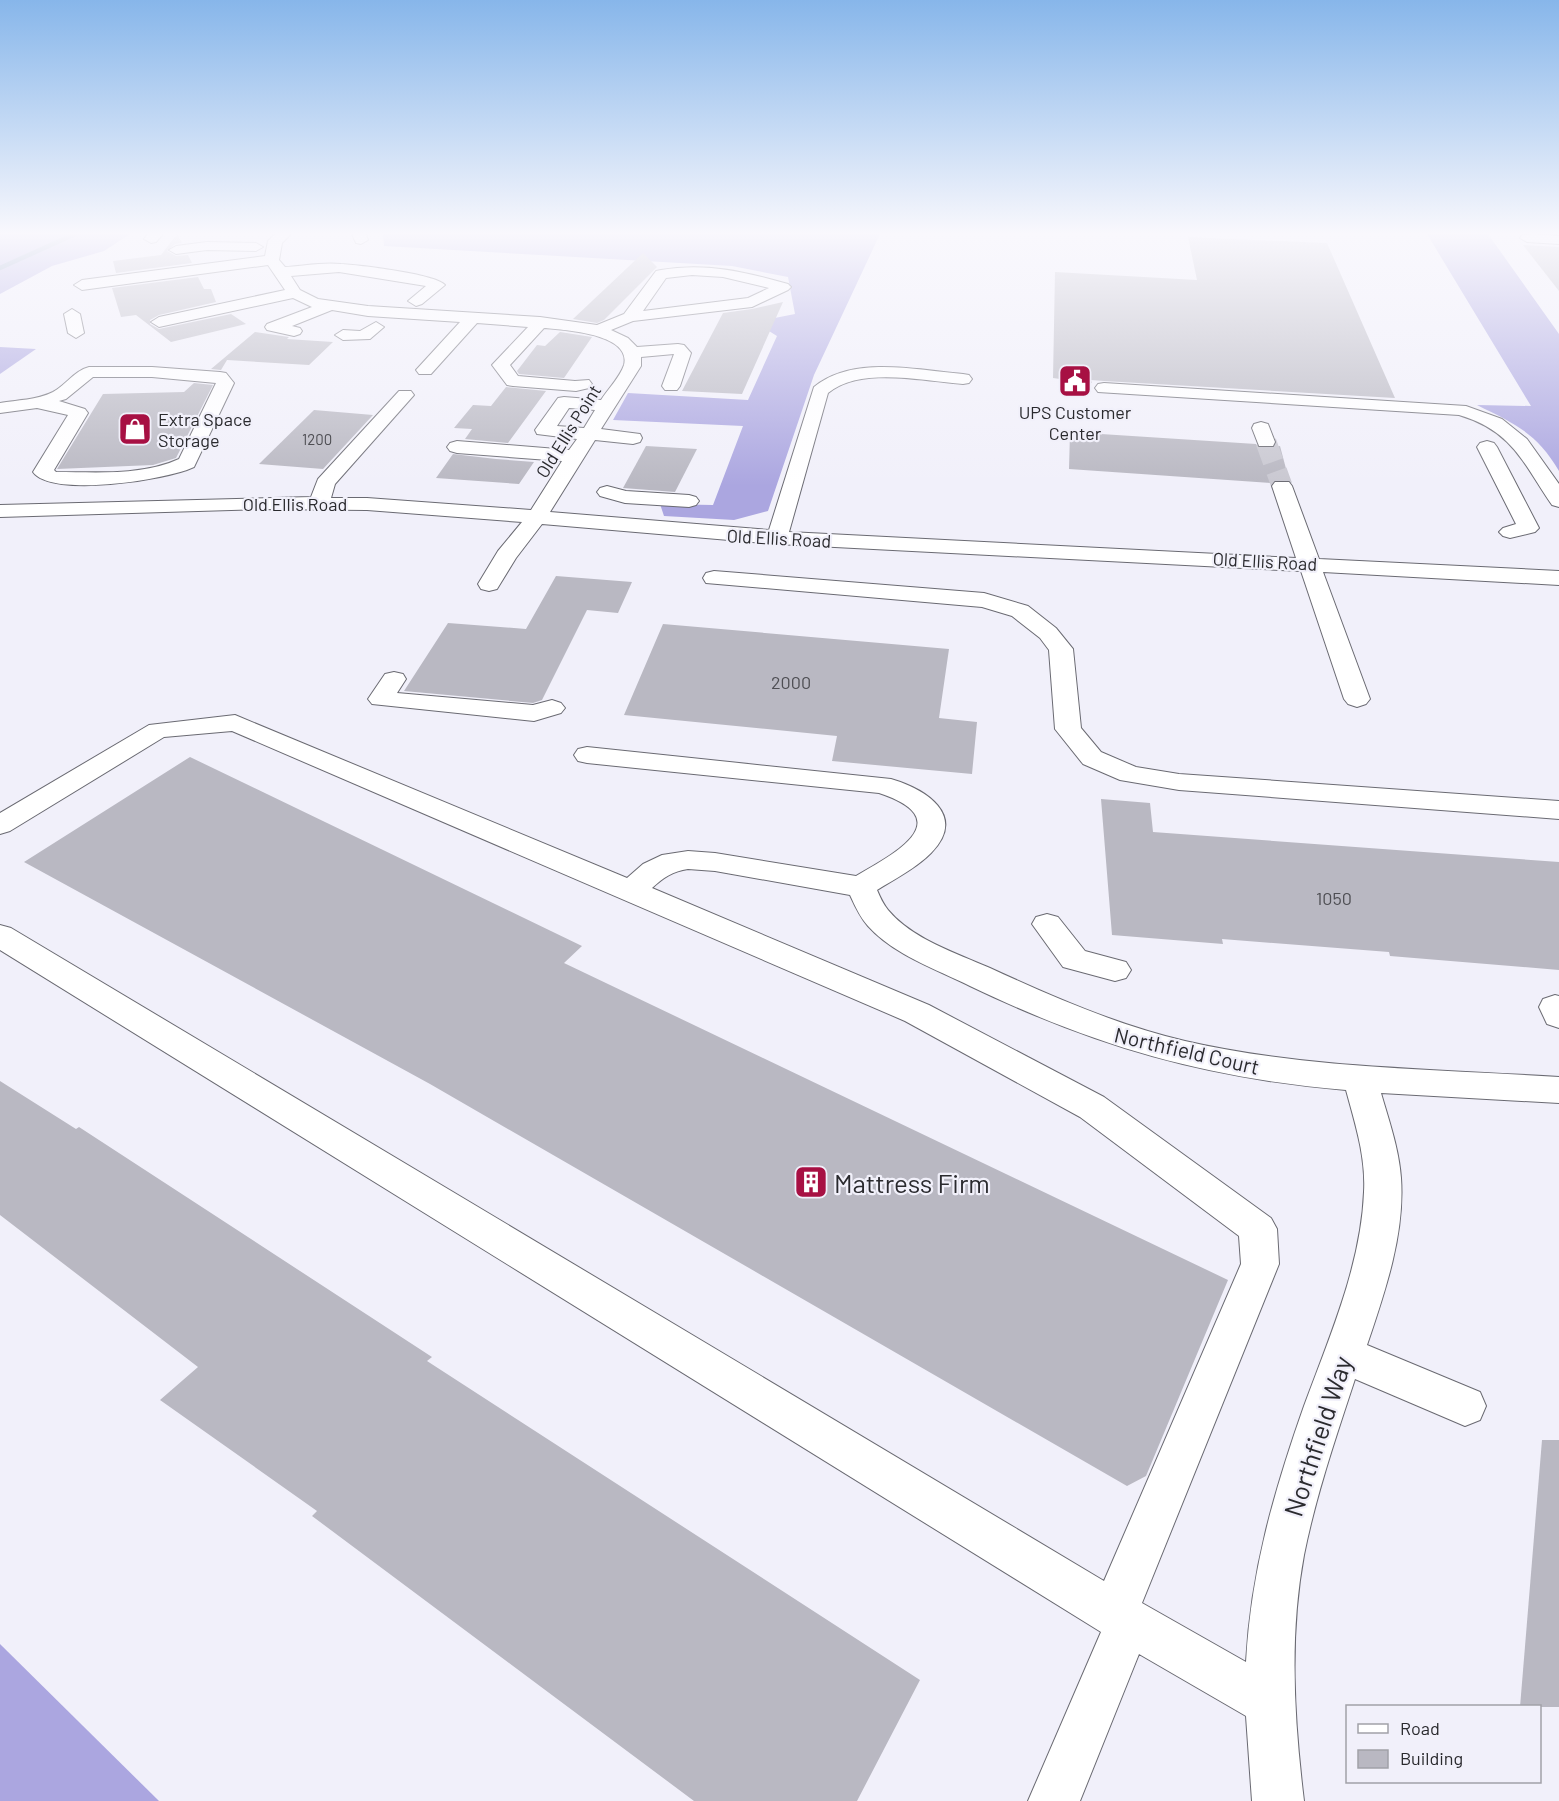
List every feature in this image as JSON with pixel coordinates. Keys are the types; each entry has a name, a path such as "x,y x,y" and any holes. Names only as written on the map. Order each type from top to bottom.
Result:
{"street":[{"path":"73,318 76,333"},
{"path":"159,322 178,318"},
{"path":"294,331 273,327 297,318"},
{"path":"473,318 583,339 598,348"},
{"path":"425,370 473,318"},
{"path":"598,330 627,318"},
{"path":"583,384 576,386 513,381 501,365 535,329 571,324 598,330 622,342 632,353 678,349 683,353 671,386"},
{"path":"343,335 364,336 376,327"},
{"name":"Old Ellis Point","path":"489,585 506,556 536,518 632,366 632,353"},
{"path":"777,538 820,391 831,380 842,376 901,370 963,379"},
{"path":"0,408 37,403 60,395 89,372 152,372 208,376 220,377 225,383 187,463 177,469 144,474 52,478 43,472 79,413 37,403"},
{"path":"1104,388 1458,406 1492,420 1517,437 1527,448 1559,501"},
{"path":"320,502 325,483 405,395"},
{"path":"607,406 564,402 544,430 633,438"},
{"path":"457,447 576,456"},
{"path":"1487,447 1528,528 1510,532"},
{"path":"22,510 52,478"},
{"path":"1282,486 1357,699"},
{"path":"607,492 625,497 689,501"},
{"path":"638,528 651,498"},
{"name":"Old Ellis Road","path":"0,511 320,502 422,507 638,528 777,538 1310,563 1559,578"},
{"path":"714,578 984,600 1020,611 1048,633 1061,649 1068,729 1092,758 1130,774 1179,782 1559,810"},
{"path":"394,680 381,699 534,713 552,708"},
{"path":"0,825 158,730 236,723 927,1018 1092,1107 1258,1229 1260,1264 1121,1617 1054,1801"},
{"path":"586,755 881,785 902,790 918,800 928,812 932,823 927,840 903,861 860,887 715,862 688,860 672,862 653,871 631,891"},
{"name":"Northfield Court","path":"860,887 879,919 914,945 1030,1000 1147,1044 1272,1069 1559,1090"},
{"path":"1047,924 1074,959 1115,970"},
{"path":"0,936 1121,1617 1271,1702"},
{"name":"Northfield Way","path":"1278,1801 1271,1702 1270,1637 1282,1555 1304,1469 1370,1276 1383,1191 1379,1152 1360,1077"},
{"path":"1343,1354 1465,1406"}],"shaded area":[{"path":"774,318 841,318 814,375 768,511 734,520 664,516 660,504 713,505 743,426 613,420 628,393 748,400 777,336 754,322"},
{"path":"1478,318 1548,318 1559,334 1559,471 1533,438 1514,424 1477,405 1531,406"},
{"path":"0,347 36,349 0,374"},
{"path":"0,1644 159,1801 0,1801"}],"building":[{"path":"140,318 154,318 150,320 150,324 159,329 212,318 237,318 246,324 171,342"},
{"path":"574,318 606,318 597,323"},
{"path":"720,318 776,318 742,394 682,391"},
{"path":"1054,318 1360,318 1395,398 1091,380 1092,383 1060,382 1060,379 1053,378"},
{"path":"255,332 289,337 287,339 333,342 309,365 227,360 221,370 211,369"},
{"path":"560,332 592,337 564,378 519,374 517,371 537,345 545,346"},
{"name":"Extra Space Storage","path":"194,383 213,385 176,458 153,465 57,469 103,394 184,392"},
{"path":"506,387 546,391 508,443 465,439 472,429 454,428 473,405 491,406"},
{"path":"314,410 373,415 323,469 259,464"},
{"path":"1070,432 1256,444 1259,448 1280,446 1289,480 1275,480 1271,483 1069,469"},
{"path":"646,446 697,449 675,492 623,488"},
{"path":"453,454 534,462 519,484 436,478"},
{"path":"556,576 632,582 618,613 587,610 542,700 533,703 404,691 448,623 526,629"},
{"path":"663,624 949,649 939,718 977,722 972,774 832,761 837,736 624,715"},
{"name":"Mattress Firm","path":"190,757 582,946 564,963 1228,1280 1146,1476 1127,1486 430,1084 24,862"},
{"path":"1101,799 1150,803 1153,832 1559,862 1559,970 1390,956 1389,952 1222,939 1223,944 1112,935"},
{"path":"0,1081 76,1129 79,1127 432,1357 427,1361 920,1680 857,1801 694,1801 312,1516 317,1511 160,1400 198,1367 0,1215"},
{"path":"1542,1440 1559,1440 1559,1707 1520,1705"}],"tunnel":[{"path":"1266,442 1282,486"}],"place":[{"name":"UPS Customer Center","path":"1075,381"},
{"name":"Extra Space Storage","path":"135,429"},
{"name":"Mattress Firm","path":"811,1182"}]}
